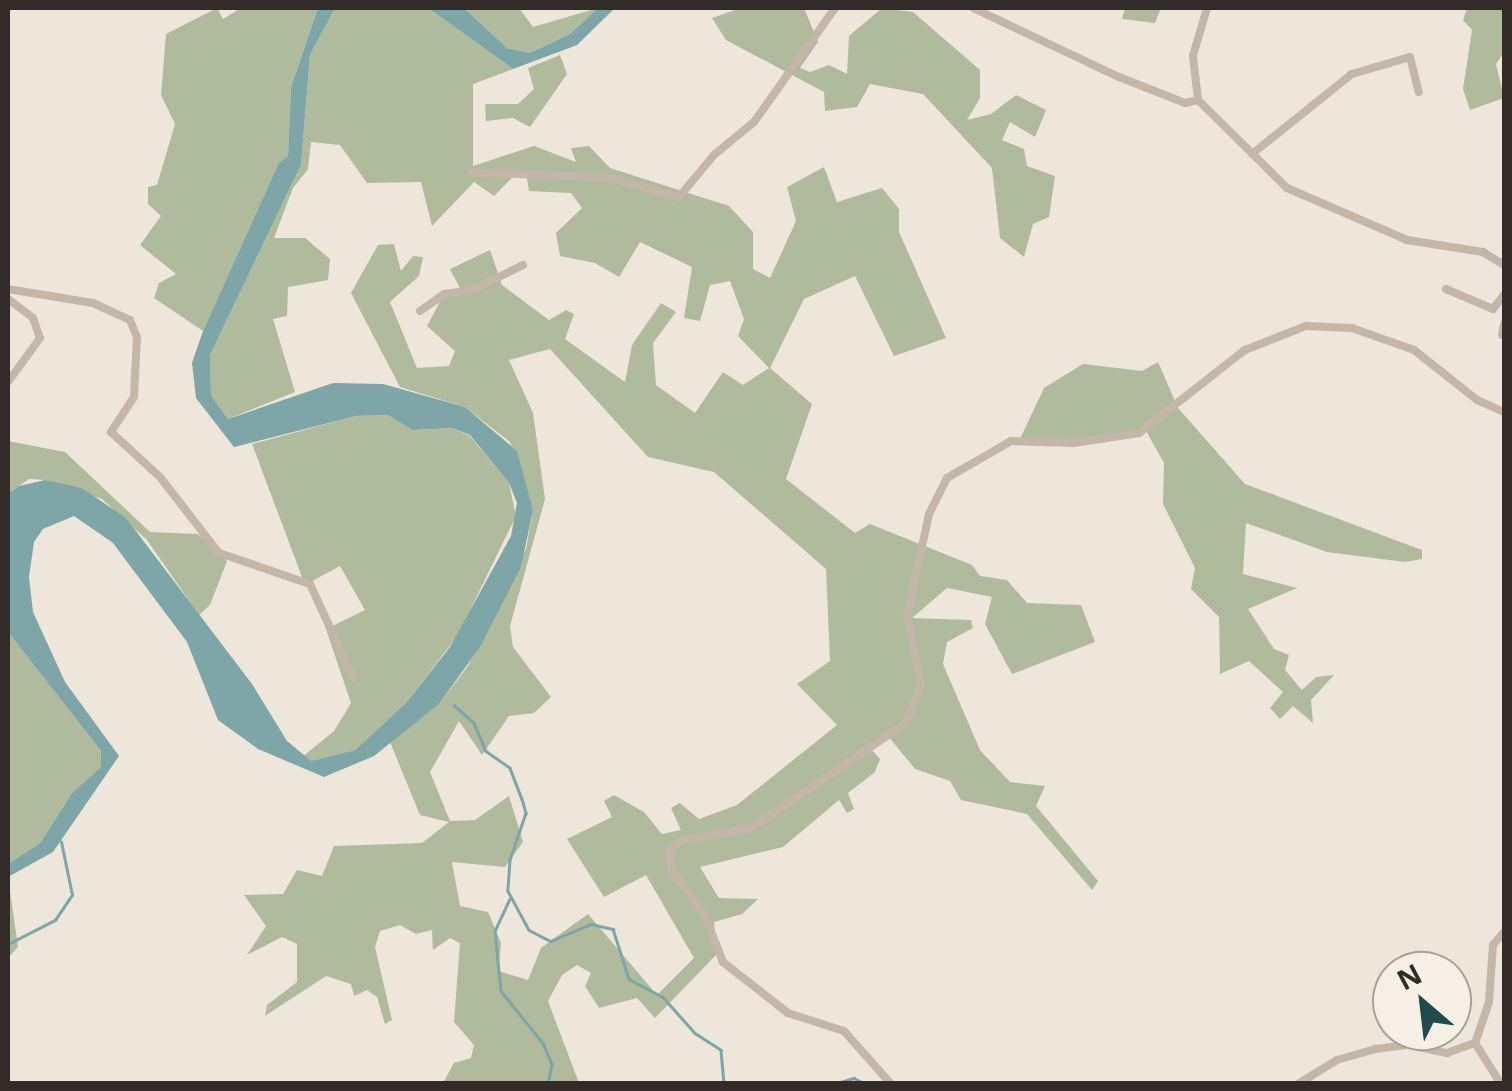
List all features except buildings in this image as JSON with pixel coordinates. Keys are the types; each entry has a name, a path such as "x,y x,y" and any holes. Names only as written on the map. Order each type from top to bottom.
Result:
{"street":[{"path":"472,172 611,178 679,197 714,154 754,122 835,8"},
{"path":"974,8 1119,77 1185,104 1198,100"},
{"path":"1208,8 1193,56 1198,100 1296,194 1407,240 1482,252 1504,265"},
{"path":"1252,154 1352,74 1410,57 1419,92"},
{"path":"420,311 444,294 481,287 523,265"},
{"path":"8,289 93,303 130,320 137,348 134,398 111,432 160,477 219,553 310,584 354,678"},
{"path":"1446,289 1493,309 1504,295"},
{"path":"8,299 33,318 40,338 8,382"},
{"path":"1502,335 1504,324"},
{"path":"891,1084 848,1034 788,1013 723,962 705,916 672,871 668,852 680,840 751,828 906,722 920,684 907,616 929,514 947,478 1011,441 1074,443 1138,433 1245,350 1306,326 1352,328 1414,350 1477,400 1504,412"},
{"path":"1475,1043 1489,1002 1493,945 1504,932"},
{"path":"1298,1084 1338,1060 1375,1049 1400,1045 1447,1053 1475,1043"},
{"path":"1475,1043 1501,1084"}],"green space":[{"path":"217,8 223,19 241,8 318,8 291,87 288,157 274,175 203,331 154,298 159,283 176,274 140,245 161,216 148,204 148,187 157,185 175,124 161,95 166,34"},
{"path":"335,8 428,8 513,69 473,84 473,166 534,146 576,162 571,148 589,146 610,168 729,206 753,232 753,269 770,278 796,221 787,187 824,167 837,202 882,188 899,209 899,232 946,338 894,356 855,276 804,299 770,368 812,404 786,479 855,533 870,524 972,565 980,576 1007,580 1027,603 1081,605 1095,642 1012,674 985,624 992,597 947,588 912,618 971,620 973,628 947,642 943,664 980,750 1010,782 1045,786 1036,806 1098,881 1092,890 1027,814 961,800 950,781 915,769 888,736 871,749 880,759 875,772 848,793 854,809 847,813 839,800 783,847 700,867 719,898 758,899 742,914 714,922 717,954 655,1018 637,998 599,1008 585,986 591,973 577,965 562,975 548,1001 579,1083 443,1083 454,1063 471,1058 474,1045 454,1022 460,943 450,938 433,950 432,930 416,934 400,925 380,931 375,947 392,1020 385,1024 377,997 367,990 354,996 351,984 326,976 265,1016 267,1005 297,982 297,944 282,937 247,955 266,926 244,895 283,894 297,870 322,876 334,846 422,843 449,822 420,815 390,742 439,704 468,666 526,549 533,510 510,442 465,407 400,387 351,293 378,245 394,244 401,271 413,256 423,257 419,276 390,302 417,368 449,366 455,351 427,326 444,294 462,292 450,269 490,250 502,285 549,320 566,310 574,314 565,339 625,382 632,345 661,303 676,312 653,343 656,385 695,413 723,372 743,385 769,368 738,336 744,319 730,281 710,285 700,321 684,318 692,267 640,242 619,277 595,263 560,256 556,233 582,208 571,193 529,191 526,173 517,173 494,196 474,182 432,226 421,182 367,183 340,145 311,142 308,169 293,188 274,238 305,238 330,259 328,280 288,287 287,316 273,319 295,392 228,419 211,395 210,355 301,165 310,55","holes":["550,349 648,457 714,472 826,569 830,661 797,684 837,725 737,805 699,819 680,803 671,808 681,830 662,834 644,812 614,795 604,801 612,817 567,839 604,897 646,875 694,958 657,995 588,914 541,948 528,980 498,971 501,943 488,912 460,906 452,862 505,867 523,842 509,796 475,820 450,821 430,772 459,721 482,755 509,716 534,713 551,697 513,647 510,626 545,499 533,413 509,360"]},
{"path":"464,8 519,8 533,27 598,8 570,34 530,53 507,48"},
{"path":"741,8 804,8 818,42 800,68 810,72 829,65 847,74 849,36 882,8 913,12 980,70 980,98 967,120 991,114 1016,95 1046,110 1035,137 1010,122 1002,140 1024,149 1027,166 1055,176 1049,217 1033,224 1024,257 1000,238 992,168 923,94 870,84 857,107 825,111 824,92 726,40 712,18"},
{"path":"1125,8 1161,8 1155,23 1122,19"},
{"path":"1467,8 1504,8 1504,52 1496,64 1504,98 1470,110 1463,89 1472,30 1463,20"},
{"path":"560,55 567,74 530,127 513,118 486,121 485,104 518,104 534,89 528,68"},
{"path":"1158,362 1178,408 1245,484 1422,550 1422,559 1405,562 1327,552 1246,523 1243,574 1297,588 1248,609 1274,649 1289,655 1285,670 1302,690 1316,677 1334,675 1311,700 1313,723 1293,706 1280,719 1270,708 1283,692 1249,661 1220,674 1219,617 1191,589 1195,568 1163,504 1164,463 1146,431 1071,444 1020,439 1044,388 1083,364 1142,371"},
{"path":"388,415 414,430 452,428 470,436 509,483 516,516 458,635 406,703 355,750 311,761 301,758 334,731 351,703 326,629 365,610 340,566 305,585 252,444 356,416"},
{"path":"8,441 65,452 150,532 198,534 227,561 210,605 199,615 147,540 102,499 45,480 29,479 8,494"},
{"path":"8,632 101,751 101,767 72,793 40,843 8,864"},
{"path":"8,877 18,947 8,958"}],"water":[{"path":"318,8 335,8 310,55 301,165 210,355 211,395 228,419 333,383 383,384 465,407 517,451 533,510 521,567 480,647 439,704 374,756 324,777 258,749 218,720 187,642 113,543 74,516 43,529 34,542 29,577 33,612 65,682 119,756 53,852 8,877 8,864 40,843 72,793 101,767 101,751 8,632 8,494 19,486 45,480 82,488 126,518 252,684 287,741 311,761 355,750 406,703 450,647 511,536 517,503 509,483 470,435 452,428 413,430 388,415 356,416 234,447 196,398 192,363 203,331 279,163 288,156 291,87"},
{"path":"428,8 464,8 507,48 530,53 570,34 598,8 615,8 577,45 513,69"}],"waterway":[{"path":"454,705 474,723 486,751 510,768 522,799 526,813 510,860 508,891 529,930 551,941 591,924 613,929 629,979 663,997 695,1033 721,1050 724,1084"},
{"path":"8,944 55,920 72,895 61,842"},
{"path":"510,899 495,931 501,991 543,1043 552,1064 548,1084"},
{"path":"834,1084 854,1078 866,1084"}]}
